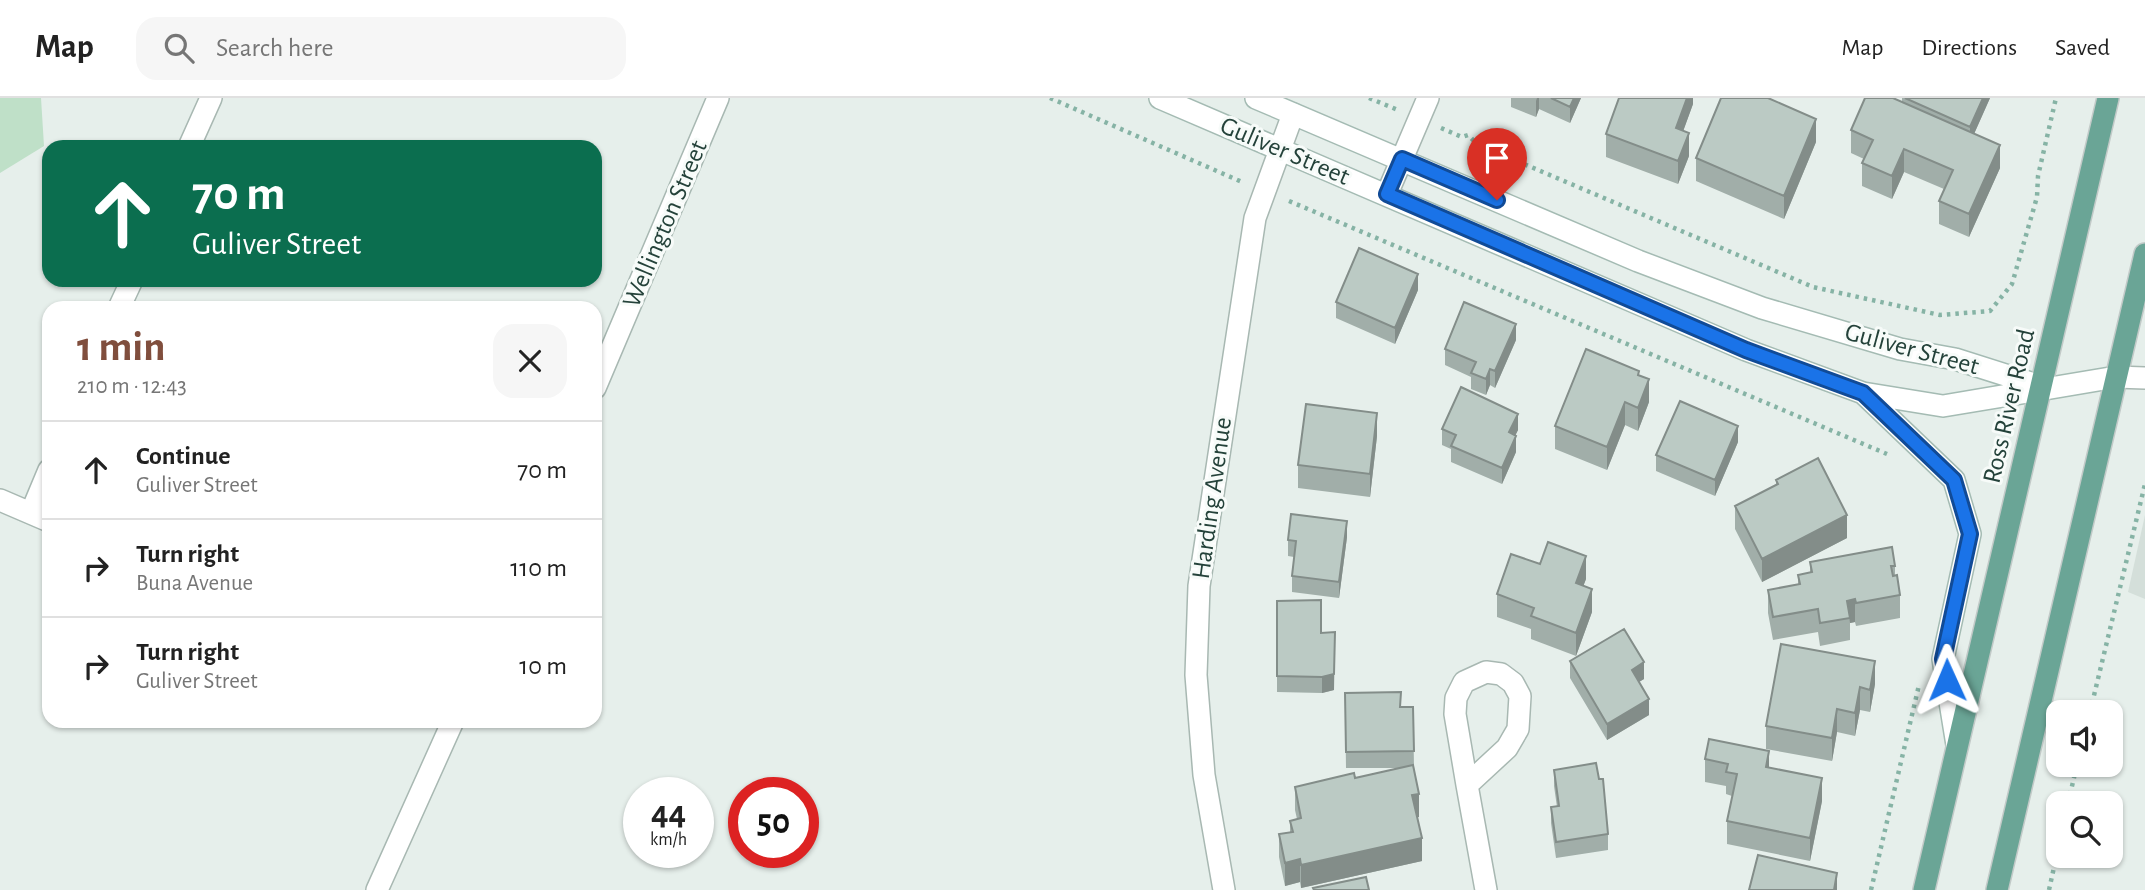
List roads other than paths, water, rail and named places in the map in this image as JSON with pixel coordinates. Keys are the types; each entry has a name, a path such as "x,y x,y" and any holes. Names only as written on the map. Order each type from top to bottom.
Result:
{"main road":[{"path":"192,140 211,98"},
{"name":"Wellington Street","path":"602,371 718,98"},
{"name":"Guliver Street","path":"1160,98 1746,350 1863,393 1943,406 2042,387"},
{"name":"Guliver Street","path":"1256,98 1638,261 1762,308 1900,349 1955,359 2042,387"},
{"path":"1387,194 1428,98"},
{"name":"Ross River Road","path":"1924,890 2108,98"},
{"name":"Harding Avenue","path":"1224,890 1203,775 1196,675 1199,586 1252,232 1264,191 1293,114"},
{"path":"1997,890 2145,254"},
{"path":"2042,387 2116,377 2145,378"},
{"path":"1863,393 1954,480 1970,534 1943,659 1957,745"},
{"path":"0,500 40,517"},
{"path":"1467,785 1507,748 1518,729 1520,696 1513,683 1501,674 1486,672 1475,675 1464,682 1456,698 1455,714 1467,785 1486,890"},
{"path":"377,890 450,728"}]}
